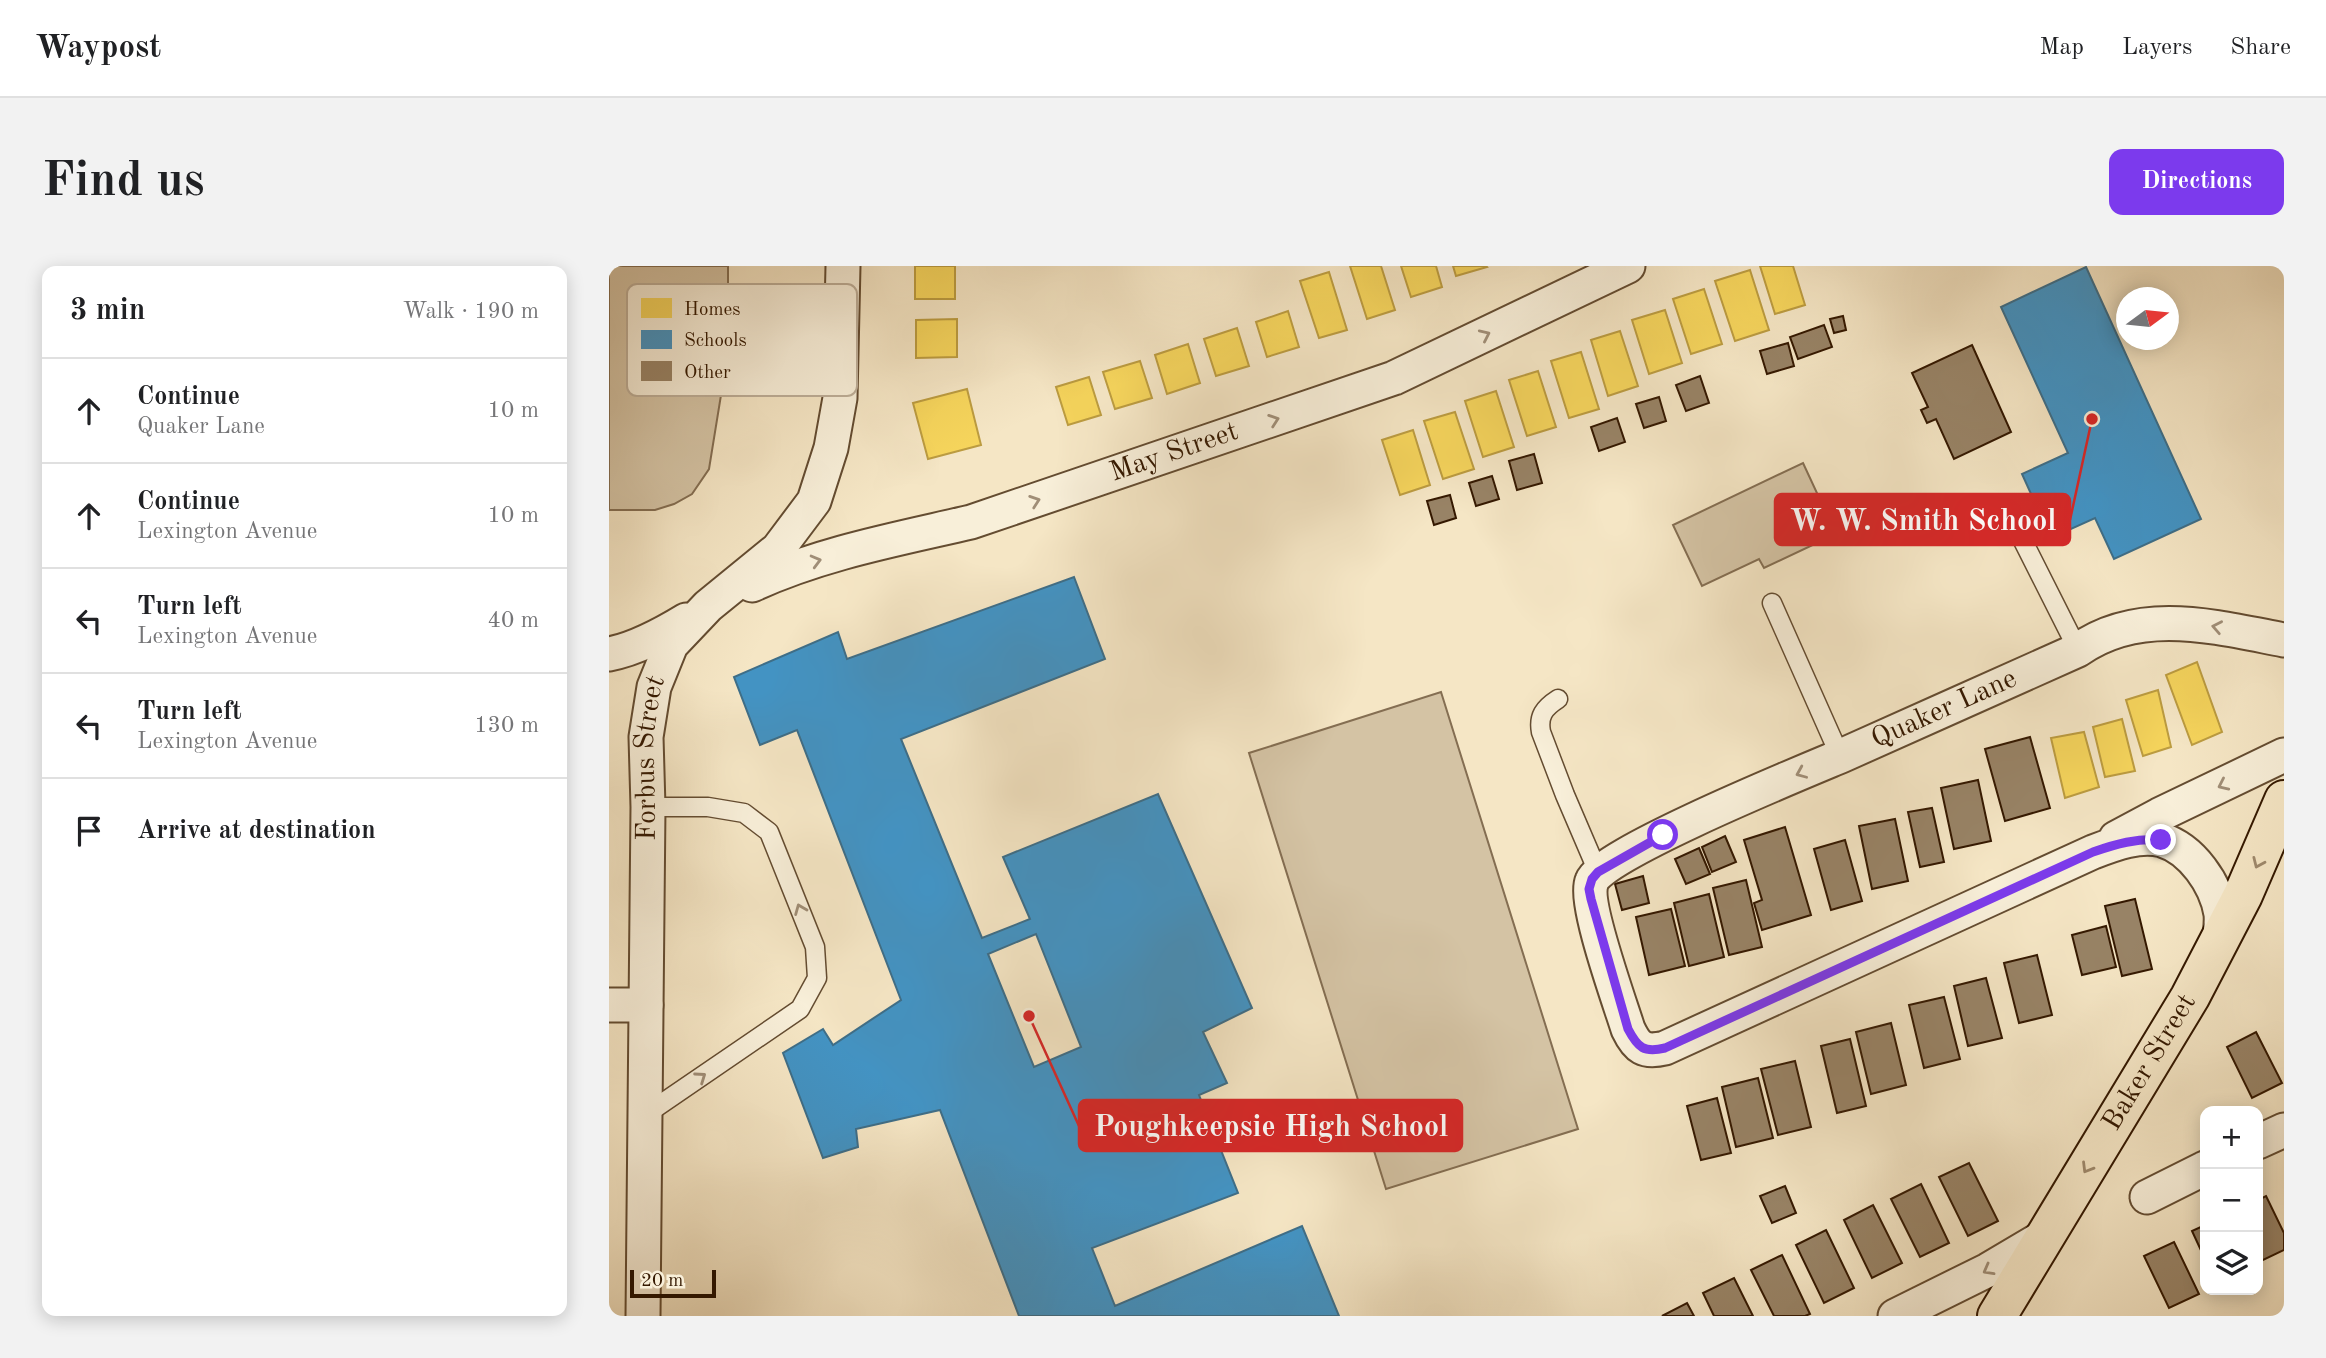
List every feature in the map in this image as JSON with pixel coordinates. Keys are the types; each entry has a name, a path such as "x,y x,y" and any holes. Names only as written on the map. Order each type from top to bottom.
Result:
{"highway":[{"name":"Baker Street","path":"1997,1316 2190,997 2249,883 2284,800"}],"street":[{"name":"Forbus Street","path":"843,266 843,284"},
{"name":"May Street","path":"708,606 787,569 971,522 1394,378 1628,266"},
{"name":"Forbus Street","path":"643,1316 648,807 646,737 654,687 670,645 708,606 778,549 814,501 831,449 840,396"},
{"path":"609,654 665,634 708,606"},
{"name":"Quaker Lane","path":"1608,866 1706,814 2119,630 2158,622 2201,624 2284,640"},
{"path":"1608,866 1592,879 1589,889 1591,899 1628,1029 1642,1048 1653,1051 1665,1048 2093,852 2158,815 2284,755"},
{"path":"2093,852 2125,841 2144,838 2161,840 2178,847 2202,870 2217,898 2221,914 2218,946"},
{"path":"609,1005 646,1005"},
{"path":"2263,1140 2284,1130"},
{"path":"2147,1196 2203,1169"},
{"path":"1895,1316 1988,1270 2047,1235"}],"lane":[{"path":"1980,509 1993,508 2005,514 2015,525 2078,650"},
{"path":"1772,603 1840,756"},
{"path":"1558,699 1542,713 1539,723 1541,732 1565,795 1608,866"},
{"path":"645,1115 800,1009 817,978 815,947 769,832 744,813 708,807 648,807"}],"shaded area":[{"path":"609,266 728,266 728,284 627,284 627,396 721,396 709,469 692,494 655,510 609,510"},
{"path":"1803,463 1836,534 1764,568 1759,559 1702,586 1673,525"},
{"path":"1441,692 1578,1129 1386,1189 1249,753"}],"building: Homes":[{"path":"915,266 955,266 955,299 915,299"},
{"path":"1350,266 1381,266 1395,310 1367,319"},
{"path":"1401,266 1436,266 1442,287 1411,297"},
{"path":"1453,266 1486,266 1487,267 1456,276"},
{"path":"1760,266 1793,266 1805,305 1775,314"},
{"path":"1750,270 1769,330 1735,341 1715,281"},
{"path":"1329,272 1347,330 1319,338 1300,281"},
{"path":"1704,289 1722,344 1691,354 1673,299"},
{"path":"1665,310 1682,363 1649,374 1632,320"},
{"path":"1288,311 1299,347 1267,357 1256,322"},
{"path":"957,319 957,357 916,358 916,320"},
{"path":"1237,328 1249,366 1216,376 1204,339"},
{"path":"1620,331 1638,386 1608,396 1591,340"},
{"path":"1188,344 1200,383 1167,394 1155,355"},
{"path":"1581,352 1599,409 1569,418 1551,361"},
{"path":"1140,361 1152,398 1115,409 1103,372"},
{"path":"1538,371 1556,427 1527,436 1509,380"},
{"path":"1089,377 1101,415 1068,425 1056,387"},
{"path":"967,389 981,445 928,459 913,403"},
{"path":"1496,391 1514,447 1483,457 1465,401"},
{"path":"1455,412 1474,469 1443,479 1424,421"},
{"path":"1413,430 1430,485 1400,495 1382,440"},
{"path":"2197,662 2222,732 2192,745 2166,675"},
{"path":"2158,690 2171,747 2143,756 2126,700"},
{"path":"2122,719 2135,771 2105,777 2093,727"},
{"path":"2084,732 2099,787 2065,798 2051,738"}],"building: Schools":[{"path":"2086,267 2116,333 2116,350 2124,350 2201,519 2114,559 2095,518 2051,538 2022,474 2068,453 2001,307"},
{"path":"1074,577 1105,659 901,739 982,938 1030,919 1003,857 1158,794 1252,1008 1203,1032 1227,1083 1199,1095 1238,1193 1092,1248 1115,1306 1302,1226 1339,1316 1019,1316 940,1110 856,1129 858,1147 823,1158 783,1053 823,1029 833,1045 901,1000 797,730 760,745 734,677 838,632 847,659","holes":["1036,934 1081,1047 1034,1067 988,954"]}],"building: Other":[{"path":"1843,316 1846,330 1834,333 1830,319"},
{"path":"1824,325 1832,347 1798,359 1790,337"},
{"path":"1788,343 1794,366 1767,374 1760,351"},
{"path":"1972,345 2011,432 1954,459 1936,419 1927,423 1921,410 1928,407 1912,373"},
{"path":"1700,376 1709,403 1686,411 1676,385"},
{"path":"1659,397 1666,421 1644,428 1636,404"},
{"path":"1617,418 1625,442 1599,451 1591,427"},
{"path":"1534,454 1542,483 1517,490 1509,461"},
{"path":"1492,476 1499,499 1476,506 1469,483"},
{"path":"1450,495 1456,518 1434,525 1427,501"},
{"path":"2030,737 2050,808 2005,821 1985,749"},
{"path":"1978,780 1991,841 1954,849 1941,788"},
{"path":"1932,808 1944,862 1920,867 1908,812"},
{"path":"1895,819 1908,881 1872,889 1859,826"},
{"path":"1785,827 1811,915 1762,930 1754,903 1762,900 1744,840"},
{"path":"1725,836 1736,862 1712,872 1702,847"},
{"path":"1845,840 1862,901 1831,910 1814,849"},
{"path":"1699,848 1710,874 1686,884 1675,859"},
{"path":"1643,876 1649,903 1622,910 1615,884"},
{"path":"1746,880 1762,947 1729,955 1713,888"},
{"path":"1709,894 1724,957 1689,966 1674,903"},
{"path":"2135,899 2152,969 2122,976 2105,906"},
{"path":"1671,909 1685,966 1649,975 1636,917"},
{"path":"2106,926 2116,967 2082,975 2072,935"},
{"path":"2037,955 2052,1015 2019,1023 2004,963"},
{"path":"1986,978 2002,1038 1968,1046 1954,986"},
{"path":"1944,997 1960,1059 1924,1068 1909,1005"},
{"path":"1891,1023 1906,1085 1871,1094 1856,1032"},
{"path":"2256,1032 2282,1083 2252,1098 2227,1047"},
{"path":"1850,1039 1866,1106 1837,1113 1821,1046"},
{"path":"1795,1061 1811,1127 1778,1135 1761,1069"},
{"path":"1758,1078 1773,1138 1736,1147 1722,1087"},
{"path":"1717,1098 1731,1153 1701,1160 1687,1106"},
{"path":"1969,1163 1998,1221 1968,1236 1939,1177"},
{"path":"1921,1184 1949,1243 1920,1257 1891,1199"},
{"path":"1785,1186 1796,1213 1772,1223 1760,1196"},
{"path":"2266,1196 2284,1233 2284,1250 2263,1260 2263,1232 2263,1198"},
{"path":"1873,1205 1902,1263 1872,1278 1844,1220"},
{"path":"2200,1227 2200,1248 2192,1231"},
{"path":"1826,1230 1854,1288 1824,1303 1796,1245"},
{"path":"2174,1242 2199,1294 2169,1308 2144,1256"},
{"path":"1782,1255 1810,1314 1774,1316 1751,1270"},
{"path":"1734,1278 1753,1316 1714,1316 1703,1293"},
{"path":"1687,1303 1694,1316 1662,1316"}],"place":[{"name":"W. W. Smith School","path":"2092,419"},
{"name":"Poughkeepsie High School","path":"1029,1016"}],"route":[{"path":"1663,835 1598,872 1589,889 1594,915 1628,1029 1642,1048 1653,1051 1665,1048 2093,852 2125,841 2144,838 2161,840"}]}
